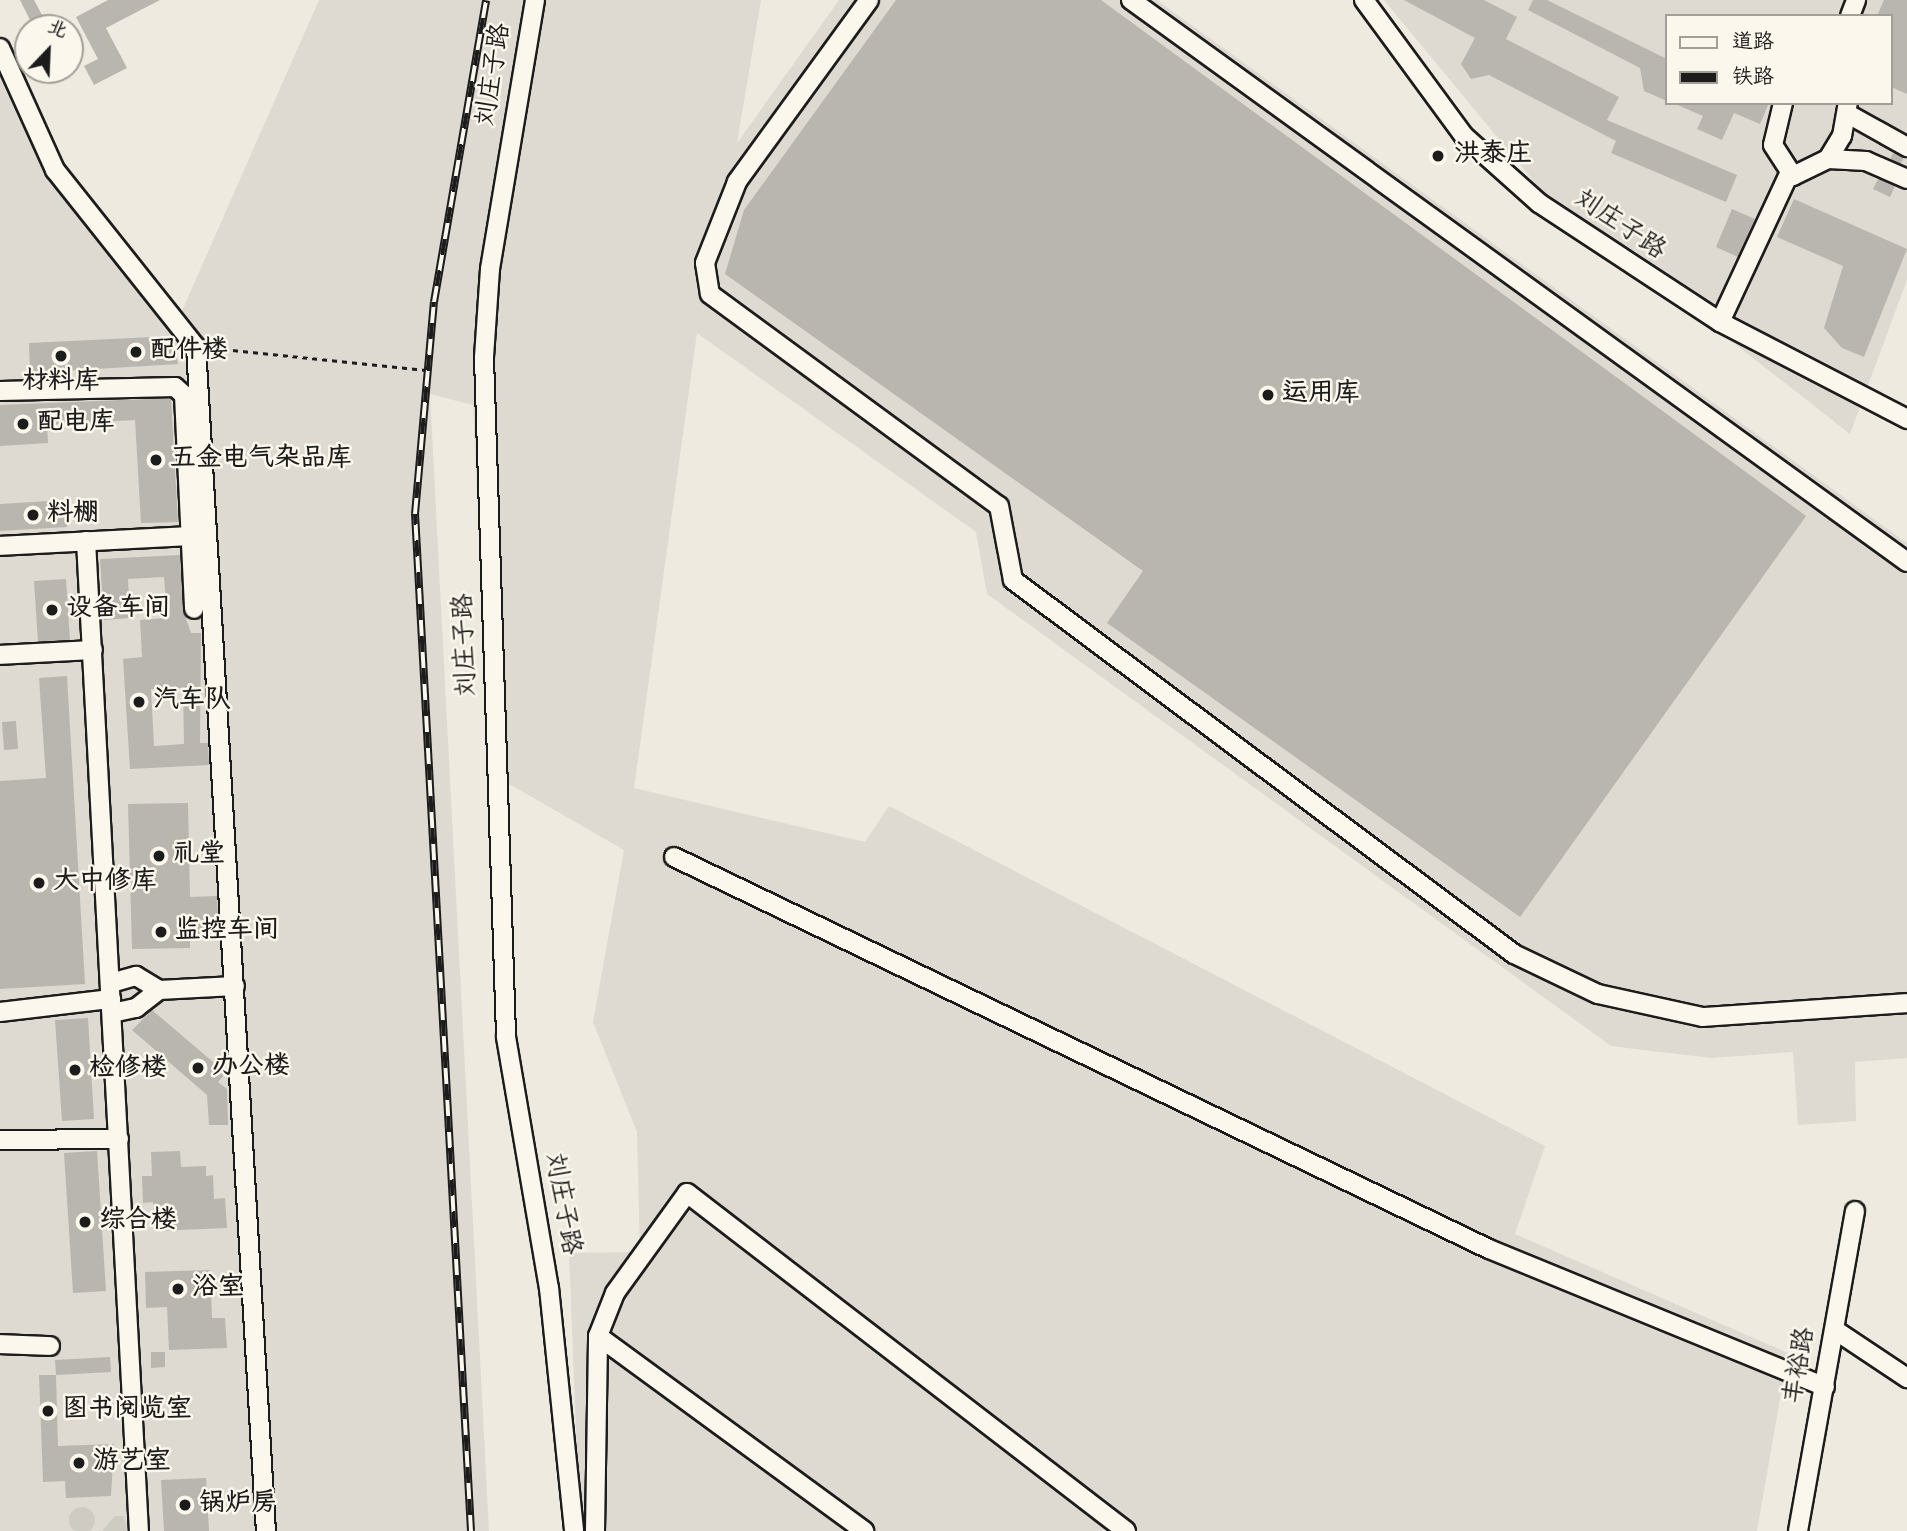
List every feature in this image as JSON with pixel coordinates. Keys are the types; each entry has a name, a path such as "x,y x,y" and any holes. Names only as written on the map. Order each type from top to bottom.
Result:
{"street":[{"name":"刘庄子路","path":"535,0 491,269 484,358 506,1037 549,1288 574,1531"},
{"path":"869,0 737,182 705,264 710,294 999,506 1013,580 1514,954 1598,995 1703,1017 1907,1003"},
{"path":"1131,0 1907,562"},
{"name":"刘庄子路","path":"1364,0 1464,136 1502,173 1720,322 1907,419"},
{"path":"0,48 55,170 196,347 265,1531"},
{"path":"1783,105 1773,145 1789,174"},
{"path":"1828,159 1848,109 1907,147"},
{"path":"1789,174 1803,174 1828,159 1866,161 1907,179"},
{"path":"1720,322 1789,174"},
{"path":"0,391 175,387 184,395 194,609"},
{"path":"0,546 191,536"},
{"path":"86,541 139,1531"},
{"path":"0,655 93,650"},
{"path":"674,858 1489,1249 1825,1387"},
{"path":"111,999 136,976 159,990 235,986"},
{"path":"0,1012 111,999 136,1008 159,990"},
{"path":"0,1140 119,1139"},
{"path":"595,1531 598,1336 615,1293 687,1193 1126,1531"},
{"name":"丰裕路","path":"1798,1531 1855,1211"},
{"path":"1835,1330 1907,1378"},
{"path":"598,1336 864,1531"},
{"path":"0,1344 50,1346"}],"path":[{"path":"196,347 426,370"}],"shaded area":[{"path":"319,0 761,0 737,143 839,0 1157,0 1907,543 1907,1058 1855,1062 1856,1121 1798,1125 1793,1052 1711,1058 1611,1046 987,594 976,532 697,333 634,788 865,842 889,806 1545,1146 1515,1234 1788,1353 1757,1531 580,1531 569,1253 640,1252 637,1132 593,1022 624,850 490,773 473,405 430,394 489,1531 0,1531 0,66 44,172 174,329"},
{"path":"1384,0 1907,0 1907,280 1850,434 1545,195"},
{"path":"77,1508 87,1508 94,1515 94,1525 87,1532 77,1532 70,1525 70,1515"},
{"path":"115,1516 124,1516 127,1531 102,1531"}],"building":[{"path":"20,0 34,0 42,14 27,14"},
{"path":"108,0 160,0 106,28 127,68 94,85 84,66 98,59 84,32 84,14 82,14"},
{"name":"运用库","path":"896,0 1101,0 1806,516 1520,917 1107,623 1143,571 725,274 744,210"},
{"path":"1404,0 1484,0 1517,17 1506,39 1619,97 1607,120 1737,175 1726,202 1611,153 1616,141 1489,75 1471,79 1461,64 1475,38"},
{"path":"1533,0 1547,0 1666,59 1666,101 1644,91 1640,68 1528,10"},
{"path":"1884,0 1907,0 1907,94 1893,88 1893,14 1878,14"},
{"path":"1678,105 1768,105 1760,124 1734,113 1722,140 1697,129 1703,116"},
{"path":"1892,153 1902,153 1902,163 1892,163"},
{"path":"1878,179 1895,186 1890,197 1873,189"},
{"path":"1794,199 1907,249 1864,357 1842,348 1824,328 1843,266 1777,237"},
{"path":"1732,209 1755,219 1738,257 1716,247"},
{"path":"173,336 178,364 30,373 29,343"},
{"path":"171,398 178,522 141,523 135,420 47,425 48,443 0,446 0,405"},
{"name":"料棚","path":"65,500 67,527 0,531 0,504"},
{"path":"180,555 183,610 191,633 201,633 200,743 208,743 209,765 130,769 123,659 142,657 140,620 167,618 164,577 128,579 130,618 104,620 100,559","holes":["183,688 184,744 154,746 151,689"]},
{"name":"设备车间","path":"66,579 70,640 38,642 34,581"},
{"name":"大中修库","path":"67,676 85,984 0,989 0,781 46,778 39,678"},
{"path":"16,721 18,749 4,750 2,722"},
{"name":"礼堂","path":"188,803 190,897 217,896 219,936 190,937 190,948 132,949 128,804"},
{"name":"办公楼","path":"152,1010 226,1073 218,1082 227,1089 228,1125 209,1125 207,1095 132,1030"},
{"name":"检修楼","path":"88,1018 94,1119 62,1121 55,1020"},
{"name":"综合楼","path":"97,1151 106,1291 73,1293 64,1153"},
{"path":"180,1151 181,1167 206,1166 206,1176 213,1175 214,1199 225,1198 227,1228 155,1231 153,1202 143,1203 142,1176 152,1176 151,1152"},
{"path":"210,1270 212,1318 225,1318 227,1348 169,1350 167,1307 146,1308 145,1272"},
{"path":"151,1352 165,1352 165,1367 151,1368"},
{"path":"110,1357 111,1372 56,1375 55,1360"},
{"name":"游艺室","path":"39,1375 56,1375 58,1446 114,1444 111,1496 66,1498 65,1481 43,1482"},
{"name":"锅炉房","path":"206,1478 209,1531 164,1531 161,1480"}],"railway":[{"path":"471,1531 415,514 434,302 486,0"}],"place":[{"name":"洪泰庄","path":"1438,156"},
{"name":"配件楼","path":"136,352"},
{"name":"材料库","path":"61,356"},
{"name":"运用库","path":"1268,395"},
{"name":"配电库","path":"23,424"},
{"name":"五金电气杂品库","path":"156,460"},
{"name":"料棚","path":"33,515"},
{"name":"设备车间","path":"52,610"},
{"name":"汽车队","path":"139,702"},
{"name":"礼堂","path":"159,856"},
{"name":"大中修库","path":"39,883"},
{"name":"监控车间","path":"161,932"},
{"name":"办公楼","path":"198,1068"},
{"name":"检修楼","path":"75,1070"},
{"name":"综合楼","path":"85,1222"},
{"name":"浴室","path":"178,1289"},
{"name":"图书阅览室","path":"48,1411"},
{"name":"游艺室","path":"79,1463"},
{"name":"锅炉房","path":"185,1505"}]}
